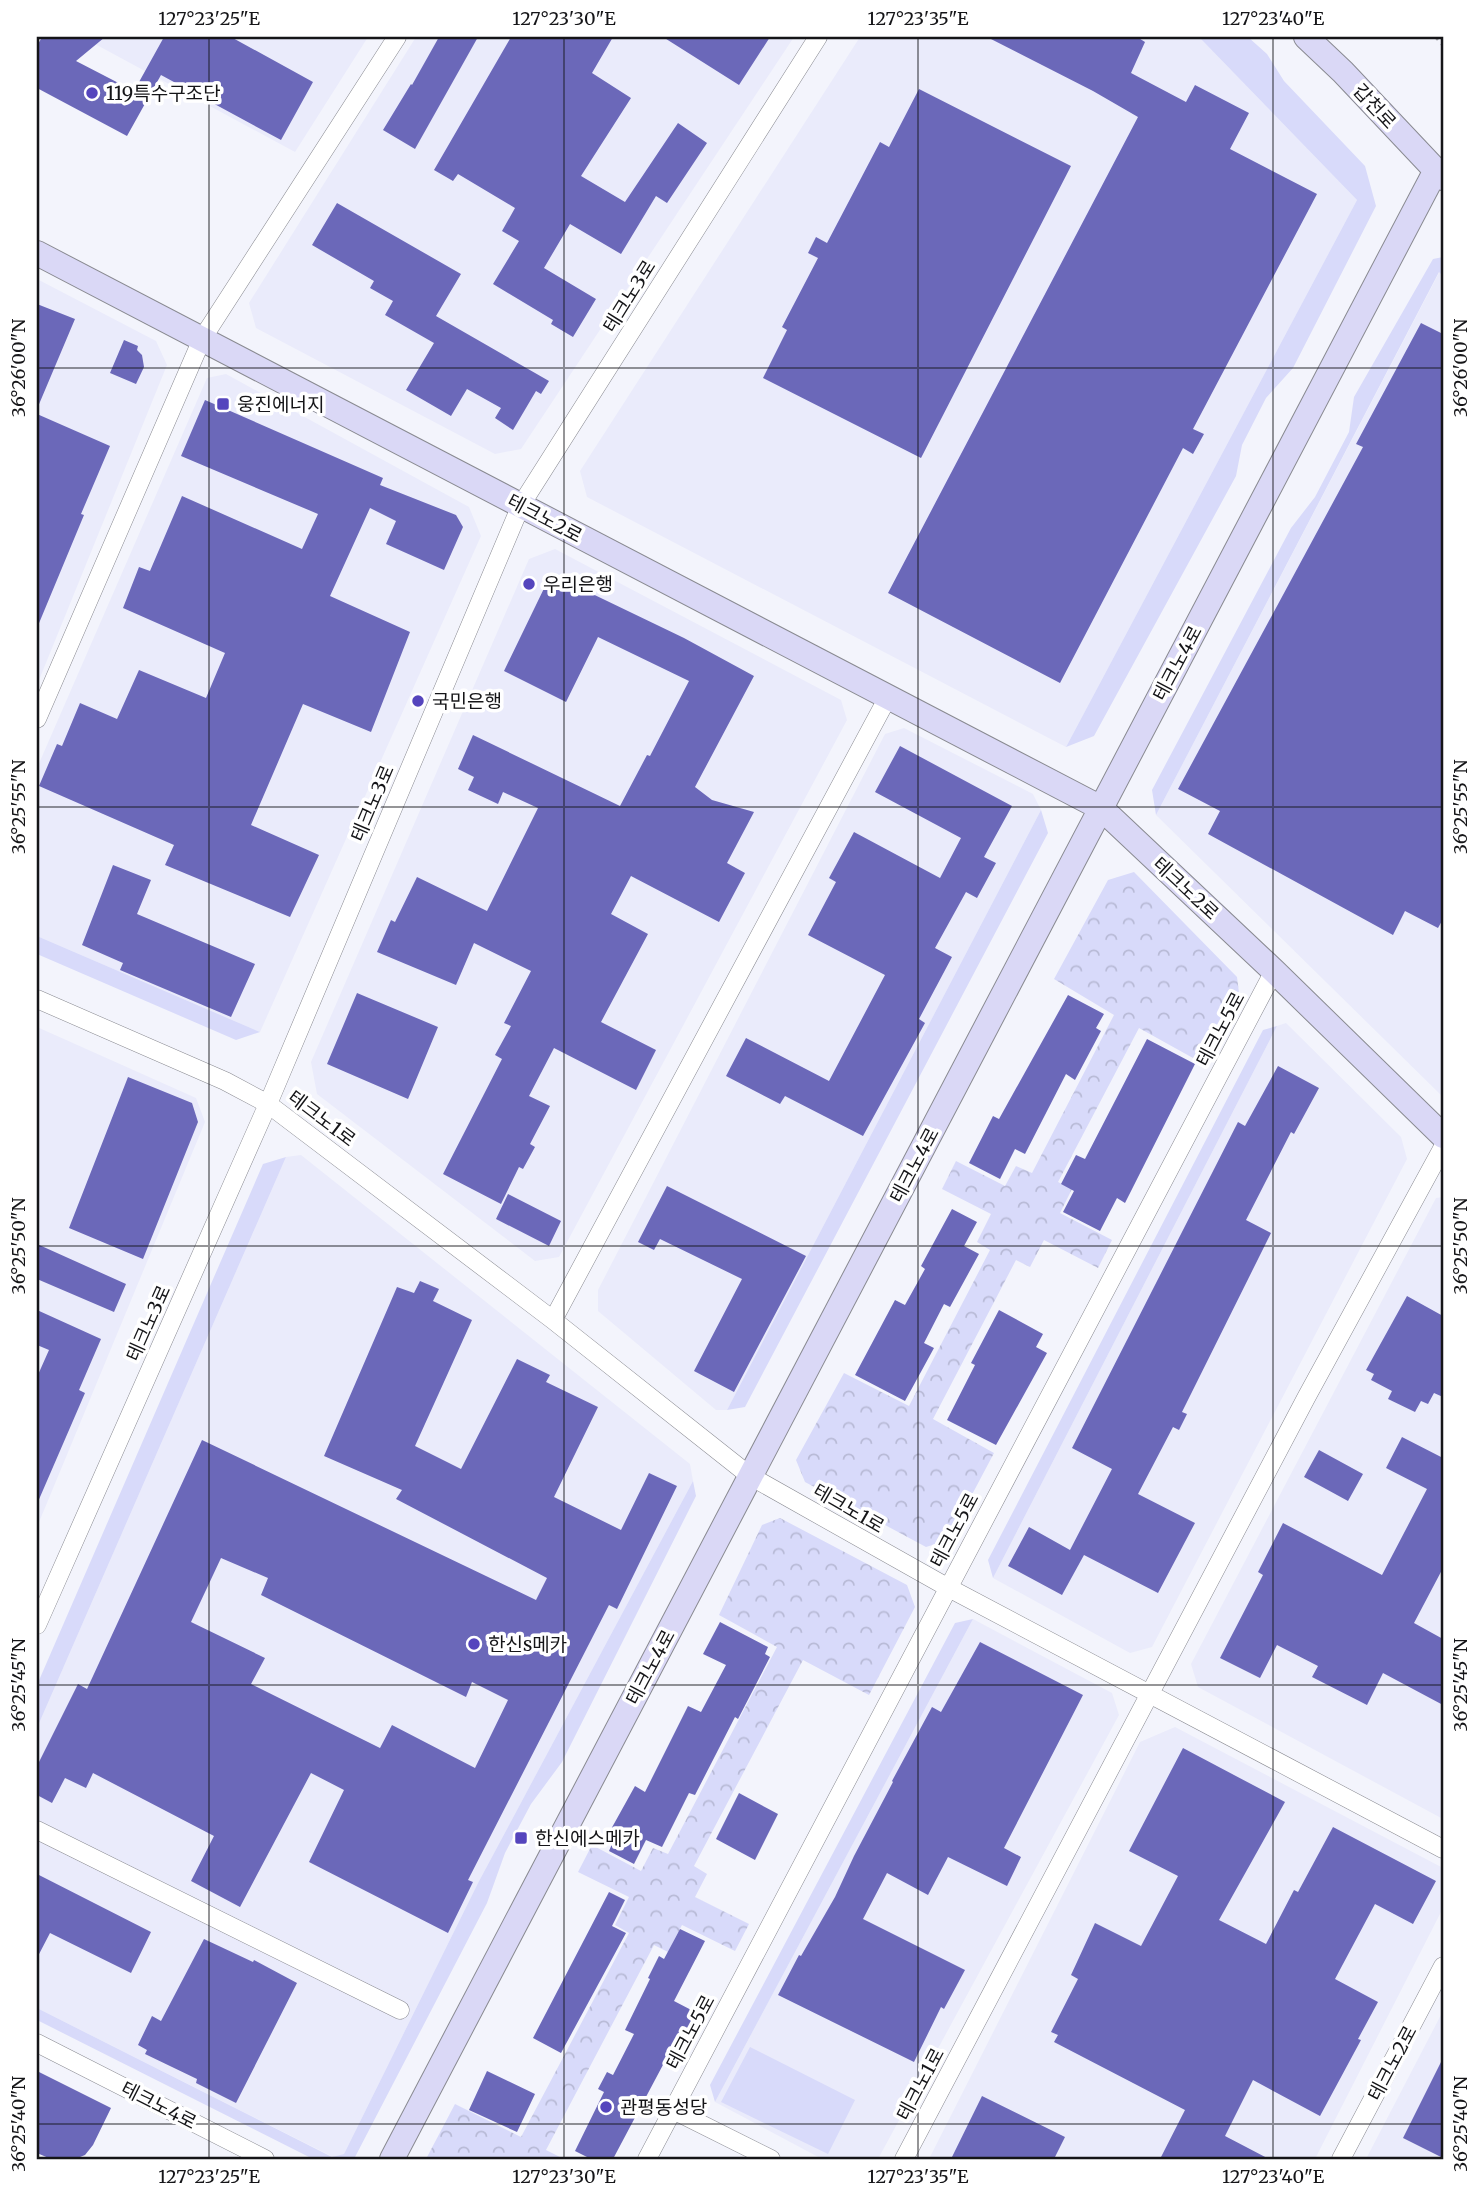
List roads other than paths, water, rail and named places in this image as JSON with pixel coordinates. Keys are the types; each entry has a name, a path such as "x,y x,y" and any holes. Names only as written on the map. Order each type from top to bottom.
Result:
{"main road":[{"name":"갑천로","path":"1306,37 1343,72 1439,174"},
{"name":"테크노4로","path":"392,2159 1101,808 1439,174"},
{"name":"테크노2로","path":"37,253 1101,808 1274,971 1443,1136"}],"street":[{"path":"37,719 202,339 397,37"},
{"name":"테크노3로","path":"37,1625 268,1104 521,505 818,37"},
{"path":"553,1320 888,697"},
{"name":"테크노5로","path":"647,2159 1274,971"},
{"name":"테크노1로","path":"37,999 225,1082 268,1104 553,1320 750,1476 947,1587 1443,1849"},
{"name":"테크노1로","path":"904,2159 1306,1398 1443,1147"},
{"path":"37,1830 400,2010"},
{"name":"테크노2로","path":"1341,2159 1443,1966"},
{"name":"테크노4로","path":"37,2043 265,2159"},
{"path":"673,2110 771,2159"}],"place":[{"name":"119특수구조단","path":"92,93"},
{"name":"웅진에너지","path":"223,404"},
{"name":"우리은행","path":"529,584"},
{"name":"국민은행","path":"418,701"},
{"name":"한신s메카","path":"474,1644"},
{"name":"한신에스메카","path":"521,1838"},
{"name":"관평동성당","path":"606,2107"}]}
